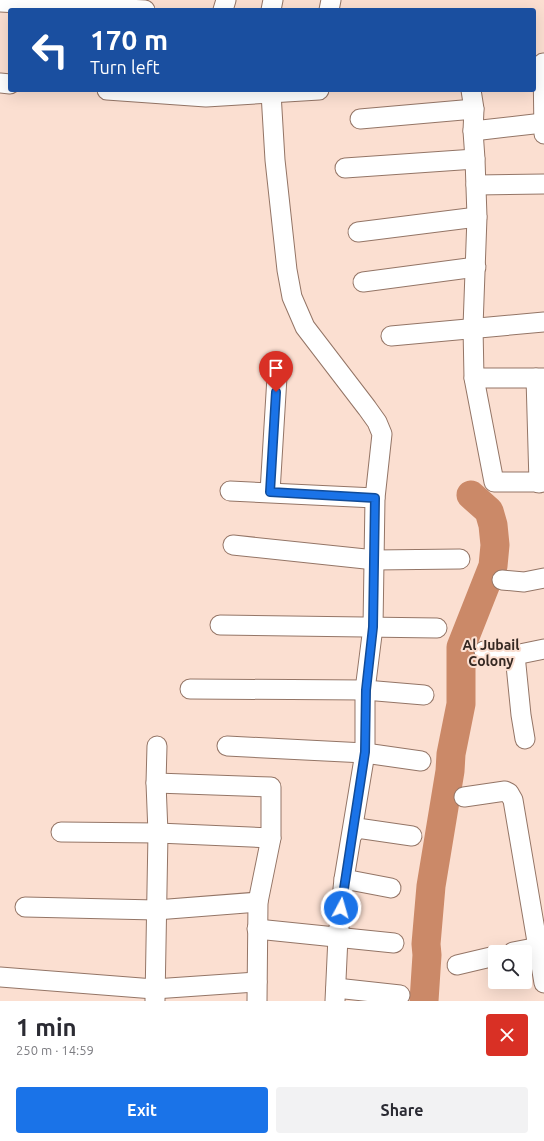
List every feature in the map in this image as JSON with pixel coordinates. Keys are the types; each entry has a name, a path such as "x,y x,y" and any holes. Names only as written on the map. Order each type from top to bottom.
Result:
{"street":[{"path":"0,2 103,8"},
{"path":"473,131 544,129 540,64"},
{"path":"174,92 287,92"},
{"path":"471,92 474,109 473,131 477,217 473,328 474,378 494,482 542,482 540,378 474,378"},
{"path":"271,93 275,160 287,270 292,297 305,327 377,422 382,434 375,498 373,627 366,690 365,752 344,879 338,937 335,995 400,996"},
{"path":"360,119 474,109"},
{"path":"345,168 475,158"},
{"path":"476,185 544,184"},
{"path":"358,232 477,217"},
{"path":"363,282 476,267"},
{"path":"391,336 544,322"},
{"path":"270,492 277,377"},
{"path":"230,491 375,498"},
{"path":"233,545 375,560 460,559"},
{"path":"502,580 524,582 544,578"},
{"path":"220,625 437,628"},
{"path":"484,651 515,655 544,649"},
{"path":"515,655 525,739"},
{"path":"190,689 366,690 424,695"},
{"path":"154,995 158,833 156,783 157,746"},
{"path":"227,746 365,752 421,761"},
{"path":"156,783 271,787 271,838 258,902 257,1001"},
{"path":"464,797 505,791 513,800 518,837 541,946 544,983"},
{"path":"352,835 357,828 412,836"},
{"path":"61,832 158,833 271,838"},
{"path":"344,879 391,888"},
{"path":"25,907 156,910 258,902"},
{"path":"257,929 394,943"},
{"path":"457,965 488,958"},
{"path":"0,977 154,995 257,982"}],"waterway":[{"path":"424,1001 427,955 426,944 431,886 450,771 451,754 461,704 461,647 493,566 495,545 493,525 489,511 471,495"}],"district":[{"name":"Al Jubail Colony","path":"491,654"}],"route":[{"path":"276,392 270,492 375,498 373,627 366,690 365,752 344,879 341,908"}]}
